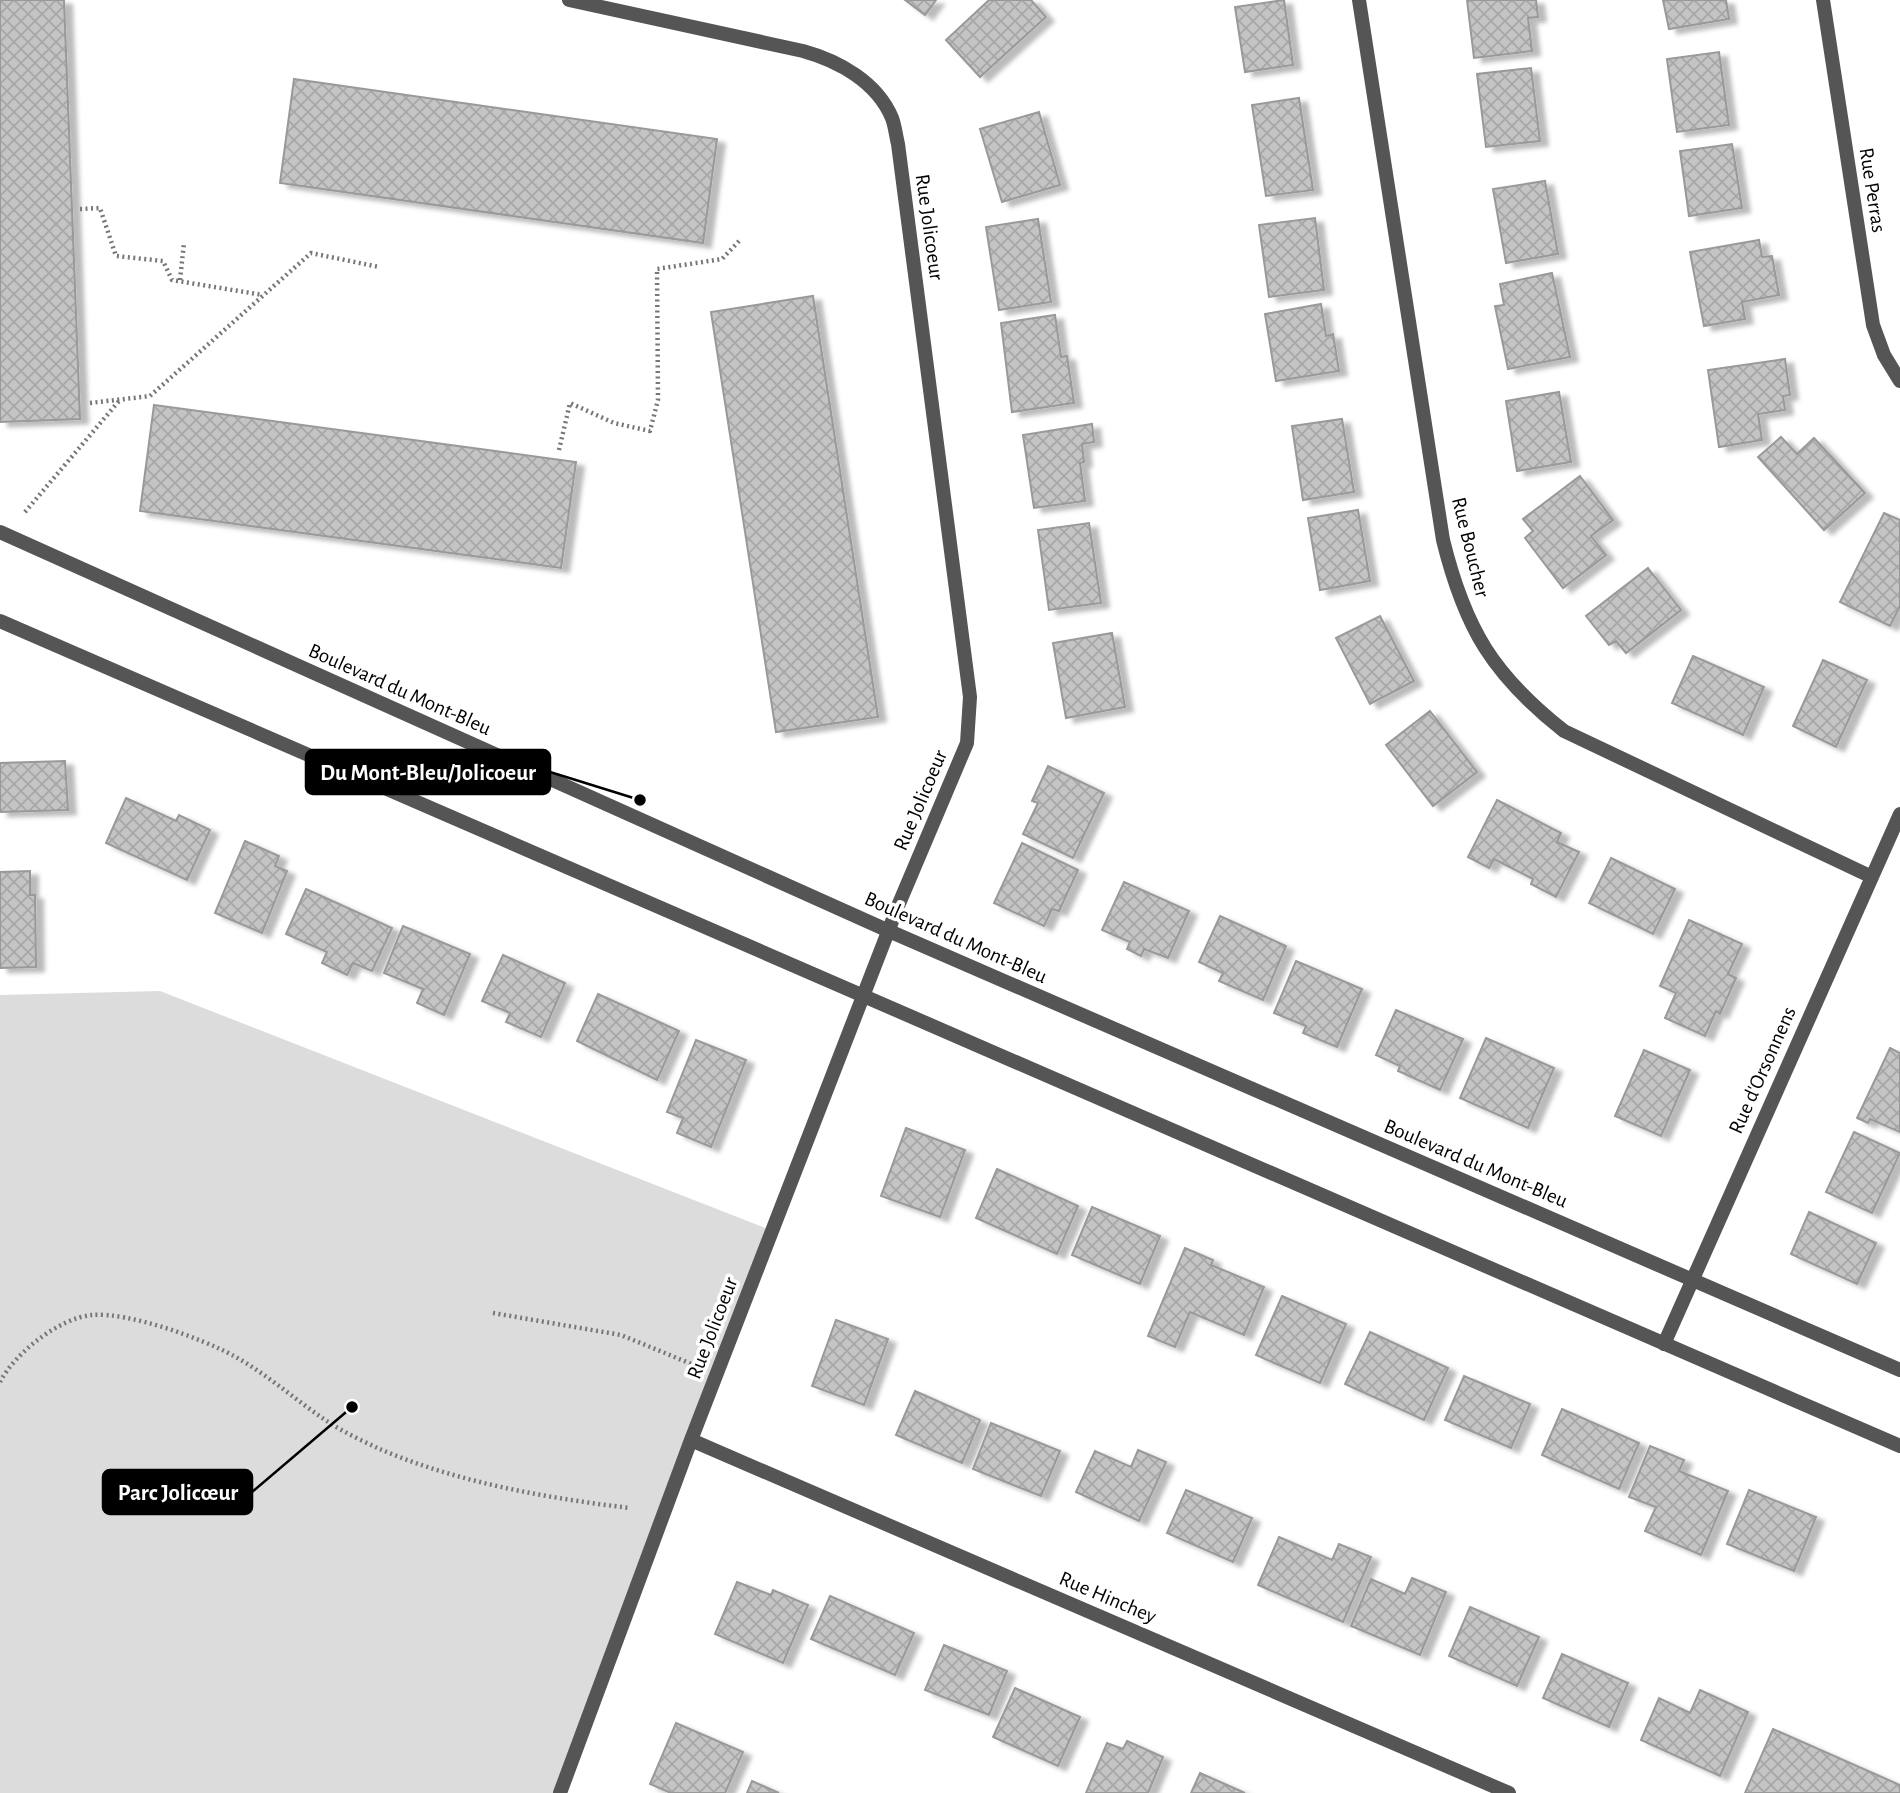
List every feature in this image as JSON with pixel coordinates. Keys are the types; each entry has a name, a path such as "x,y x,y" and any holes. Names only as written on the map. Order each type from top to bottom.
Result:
{"street":[{"name":"Rue Jolicoeur","path":"560,1793 691,1440 889,931 967,743 970,697 898,144 892,118 879,96 861,79 826,58 569,0"},
{"name":"Rue Boucher","path":"1359,0 1443,540 1453,582 1485,649 1503,675 1531,705 1564,731 1872,877"},
{"name":"Rue Perras","path":"1823,0 1873,326 1884,355 1900,381"},
{"name":"Boulevard du Mont-Bleu","path":"0,532 889,931 1900,1370"},
{"path":"0,621 1900,1446"},
{"name":"Rue d'Orsonnens","path":"1664,1344 1900,814"},
{"name":"Rue Hinchey","path":"691,1440 1509,1793"}],"path":[{"path":"80,209 100,208 116,256 163,261 172,280 264,295"},
{"path":"559,450 570,403 614,423 650,431 659,400 657,269 722,259 740,240"},
{"path":"180,281 184,243"},
{"path":"90,403 150,396 311,253 379,267"},
{"path":"25,512 119,401"},
{"path":"492,1313 621,1335 717,1374"},
{"path":"0,1382 29,1345 56,1328 91,1315 127,1318 192,1337 234,1356 323,1419 381,1450 440,1472 566,1500 630,1508"}],"shaded area":[{"path":"160,991 773,1231 560,1793 0,1793 0,995"}],"building":[{"path":"0,0 64,0 80,419 0,422"},
{"path":"905,0 936,0 925,15"},
{"path":"989,0 1031,0 1046,17 980,77 946,40"},
{"path":"1284,0 1293,65 1245,72 1235,7"},
{"path":"1467,0 1536,0 1538,17 1528,18 1532,51 1474,58"},
{"path":"1663,0 1726,0 1729,19 1669,29"},
{"path":"1719,52 1729,125 1677,132 1667,59"},
{"path":"1531,68 1540,141 1486,147 1477,74"},
{"path":"294,79 717,139 703,243 280,183"},
{"path":"1299,98 1313,190 1266,196 1252,105"},
{"path":"1039,112 1060,185 1002,202 980,129"},
{"path":"1732,144 1742,208 1689,216 1680,151"},
{"path":"1545,181 1558,254 1506,263 1493,189"},
{"path":"1315,218 1324,290 1269,297 1259,225"},
{"path":"1038,219 1051,302 999,310 986,227"},
{"path":"1759,240 1762,257 1772,256 1779,295 1742,302 1745,319 1704,326 1690,252"},
{"path":"1552,273 1570,357 1508,369 1495,306 1504,305 1500,284"},
{"path":"813,296 878,717 776,732 711,312"},
{"path":"1321,304 1326,336 1333,334 1339,371 1276,381 1265,314"},
{"path":"1055,315 1061,357 1067,356 1074,403 1012,412 1001,323"},
{"path":"1785,359 1790,395 1783,396 1785,410 1758,414 1762,440 1719,447 1708,370"},
{"path":"1559,392 1571,462 1517,471 1506,401"},
{"path":"154,405 576,462 561,568 140,511"},
{"path":"1342,419 1354,492 1303,500 1292,426"},
{"path":"1092,424 1094,442 1082,444 1084,462 1080,463 1085,501 1034,508 1023,435"},
{"path":"1781,437 1797,454 1814,438 1865,493 1824,530 1758,457"},
{"path":"1580,476 1613,520 1591,536 1606,555 1563,588 1525,538 1533,531 1523,519"},
{"path":"1358,510 1370,581 1320,590 1308,518"},
{"path":"1884,513 1900,520 1900,606 1890,626 1840,602"},
{"path":"1089,523 1101,603 1049,610 1038,530"},
{"path":"1648,568 1681,610 1626,653 1616,641 1609,645 1586,616"},
{"path":"1380,616 1414,681 1370,704 1336,638"},
{"path":"1112,633 1125,707 1066,718 1053,643"},
{"path":"1693,656 1764,687 1743,735 1672,703"},
{"path":"1823,660 1867,680 1836,747 1793,726"},
{"path":"1430,711 1477,772 1433,806 1386,745"},
{"path":"65,761 68,810 0,812 0,763"},
{"path":"1048,766 1104,793 1073,858 1023,834 1038,803 1032,801"},
{"path":"126,798 176,821 179,815 210,830 187,880 106,843"},
{"path":"1497,800 1561,833 1557,842 1579,852 1556,897 1531,884 1533,879 1494,859 1489,868 1468,857"},
{"path":"245,841 279,856 275,866 287,871 262,933 215,913"},
{"path":"1022,843 1078,870 1059,911 1052,909 1044,926 994,903"},
{"path":"1611,858 1675,889 1653,934 1589,903"},
{"path":"30,871 30,895 35,895 36,967 0,968 0,872"},
{"path":"1124,882 1189,911 1168,958 1144,949 1141,956 1127,949 1130,942 1102,930"},
{"path":"306,889 392,928 372,971 353,963 347,975 322,963 327,952 286,934"},
{"path":"1220,916 1286,946 1263,1000 1219,981 1223,973 1199,962"},
{"path":"1689,920 1742,944 1728,974 1736,978 1720,1014 1716,1011 1705,1036 1665,1018 1676,993 1660,986"},
{"path":"403,926 470,954 444,1015 417,1003 423,989 384,973"},
{"path":"503,955 565,983 541,1037 506,1022 510,1013 482,1001"},
{"path":"1296,961 1362,989 1337,1047 1303,1033 1306,1026 1274,1013"},
{"path":"598,994 679,1031 657,1080 577,1041"},
{"path":"1396,1010 1463,1039 1440,1090 1398,1071 1400,1066 1376,1055"},
{"path":"1486,1038 1554,1068 1528,1128 1460,1098"},
{"path":"696,1040 746,1060 711,1147 677,1133 683,1118 667,1112"},
{"path":"1890,1048 1900,1053 1900,1132 1870,1119 1868,1123 1857,1118"},
{"path":"1644,1050 1690,1070 1661,1136 1615,1116"},
{"path":"906,1128 965,1150 940,1217 881,1196"},
{"path":"1854,1132 1900,1153 1872,1213 1826,1192"},
{"path":"997,1169 1078,1206 1057,1254 976,1218"},
{"path":"1092,1207 1160,1236 1140,1284 1072,1255"},
{"path":"1809,1212 1876,1243 1857,1284 1791,1254"},
{"path":"1185,1248 1213,1260 1211,1265 1264,1287 1244,1335 1190,1312 1175,1347 1148,1336"},
{"path":"1282,1296 1346,1324 1320,1383 1256,1355"},
{"path":"836,1320 888,1339 864,1405 812,1386"},
{"path":"1370,1332 1448,1368 1424,1420 1345,1384"},
{"path":"1464,1376 1530,1404 1511,1448 1445,1420"},
{"path":"915,1391 980,1420 962,1463 896,1435"},
{"path":"1562,1409 1639,1443 1619,1489 1542,1455"},
{"path":"991,1423 1060,1451 1041,1496 973,1469"},
{"path":"1650,1446 1684,1460 1679,1471 1728,1491 1701,1555 1645,1531 1656,1507 1629,1497"},
{"path":"1138,1450 1166,1462 1139,1521 1076,1492 1095,1451 1131,1467"},
{"path":"1186,1490 1252,1518 1233,1562 1167,1533"},
{"path":"1749,1490 1816,1517 1794,1571 1727,1544"},
{"path":"1279,1537 1332,1560 1339,1544 1371,1557 1343,1622 1258,1585"},
{"path":"1412,1578 1446,1592 1420,1655 1351,1626 1371,1579 1405,1594"},
{"path":"737,1582 771,1595 773,1590 808,1605 783,1663 715,1634"},
{"path":"830,1596 914,1633 895,1675 811,1639"},
{"path":"1470,1607 1539,1637 1517,1686 1449,1656"},
{"path":"944,1645 1007,1671 989,1715 925,1690"},
{"path":"1562,1654 1628,1683 1609,1727 1543,1698"},
{"path":"1015,1688 1080,1717 1058,1766 993,1737"},
{"path":"1700,1690 1748,1712 1720,1776 1641,1740 1659,1698 1690,1713"},
{"path":"676,1723 743,1752 725,1793 671,1793 650,1784"},
{"path":"1773,1729 1900,1785 1900,1793 1745,1793"},
{"path":"1127,1741 1163,1757 1148,1793 1086,1793 1107,1743 1123,1749"},
{"path":"1200,1773 1245,1793 1191,1793"},
{"path":"752,1781 779,1793 747,1793"}],"place":[{"name":"Du Mont-Bleu/Jolicoeur","path":"640,800"},
{"name":"Parc Jolicœur","path":"352,1407"}]}
